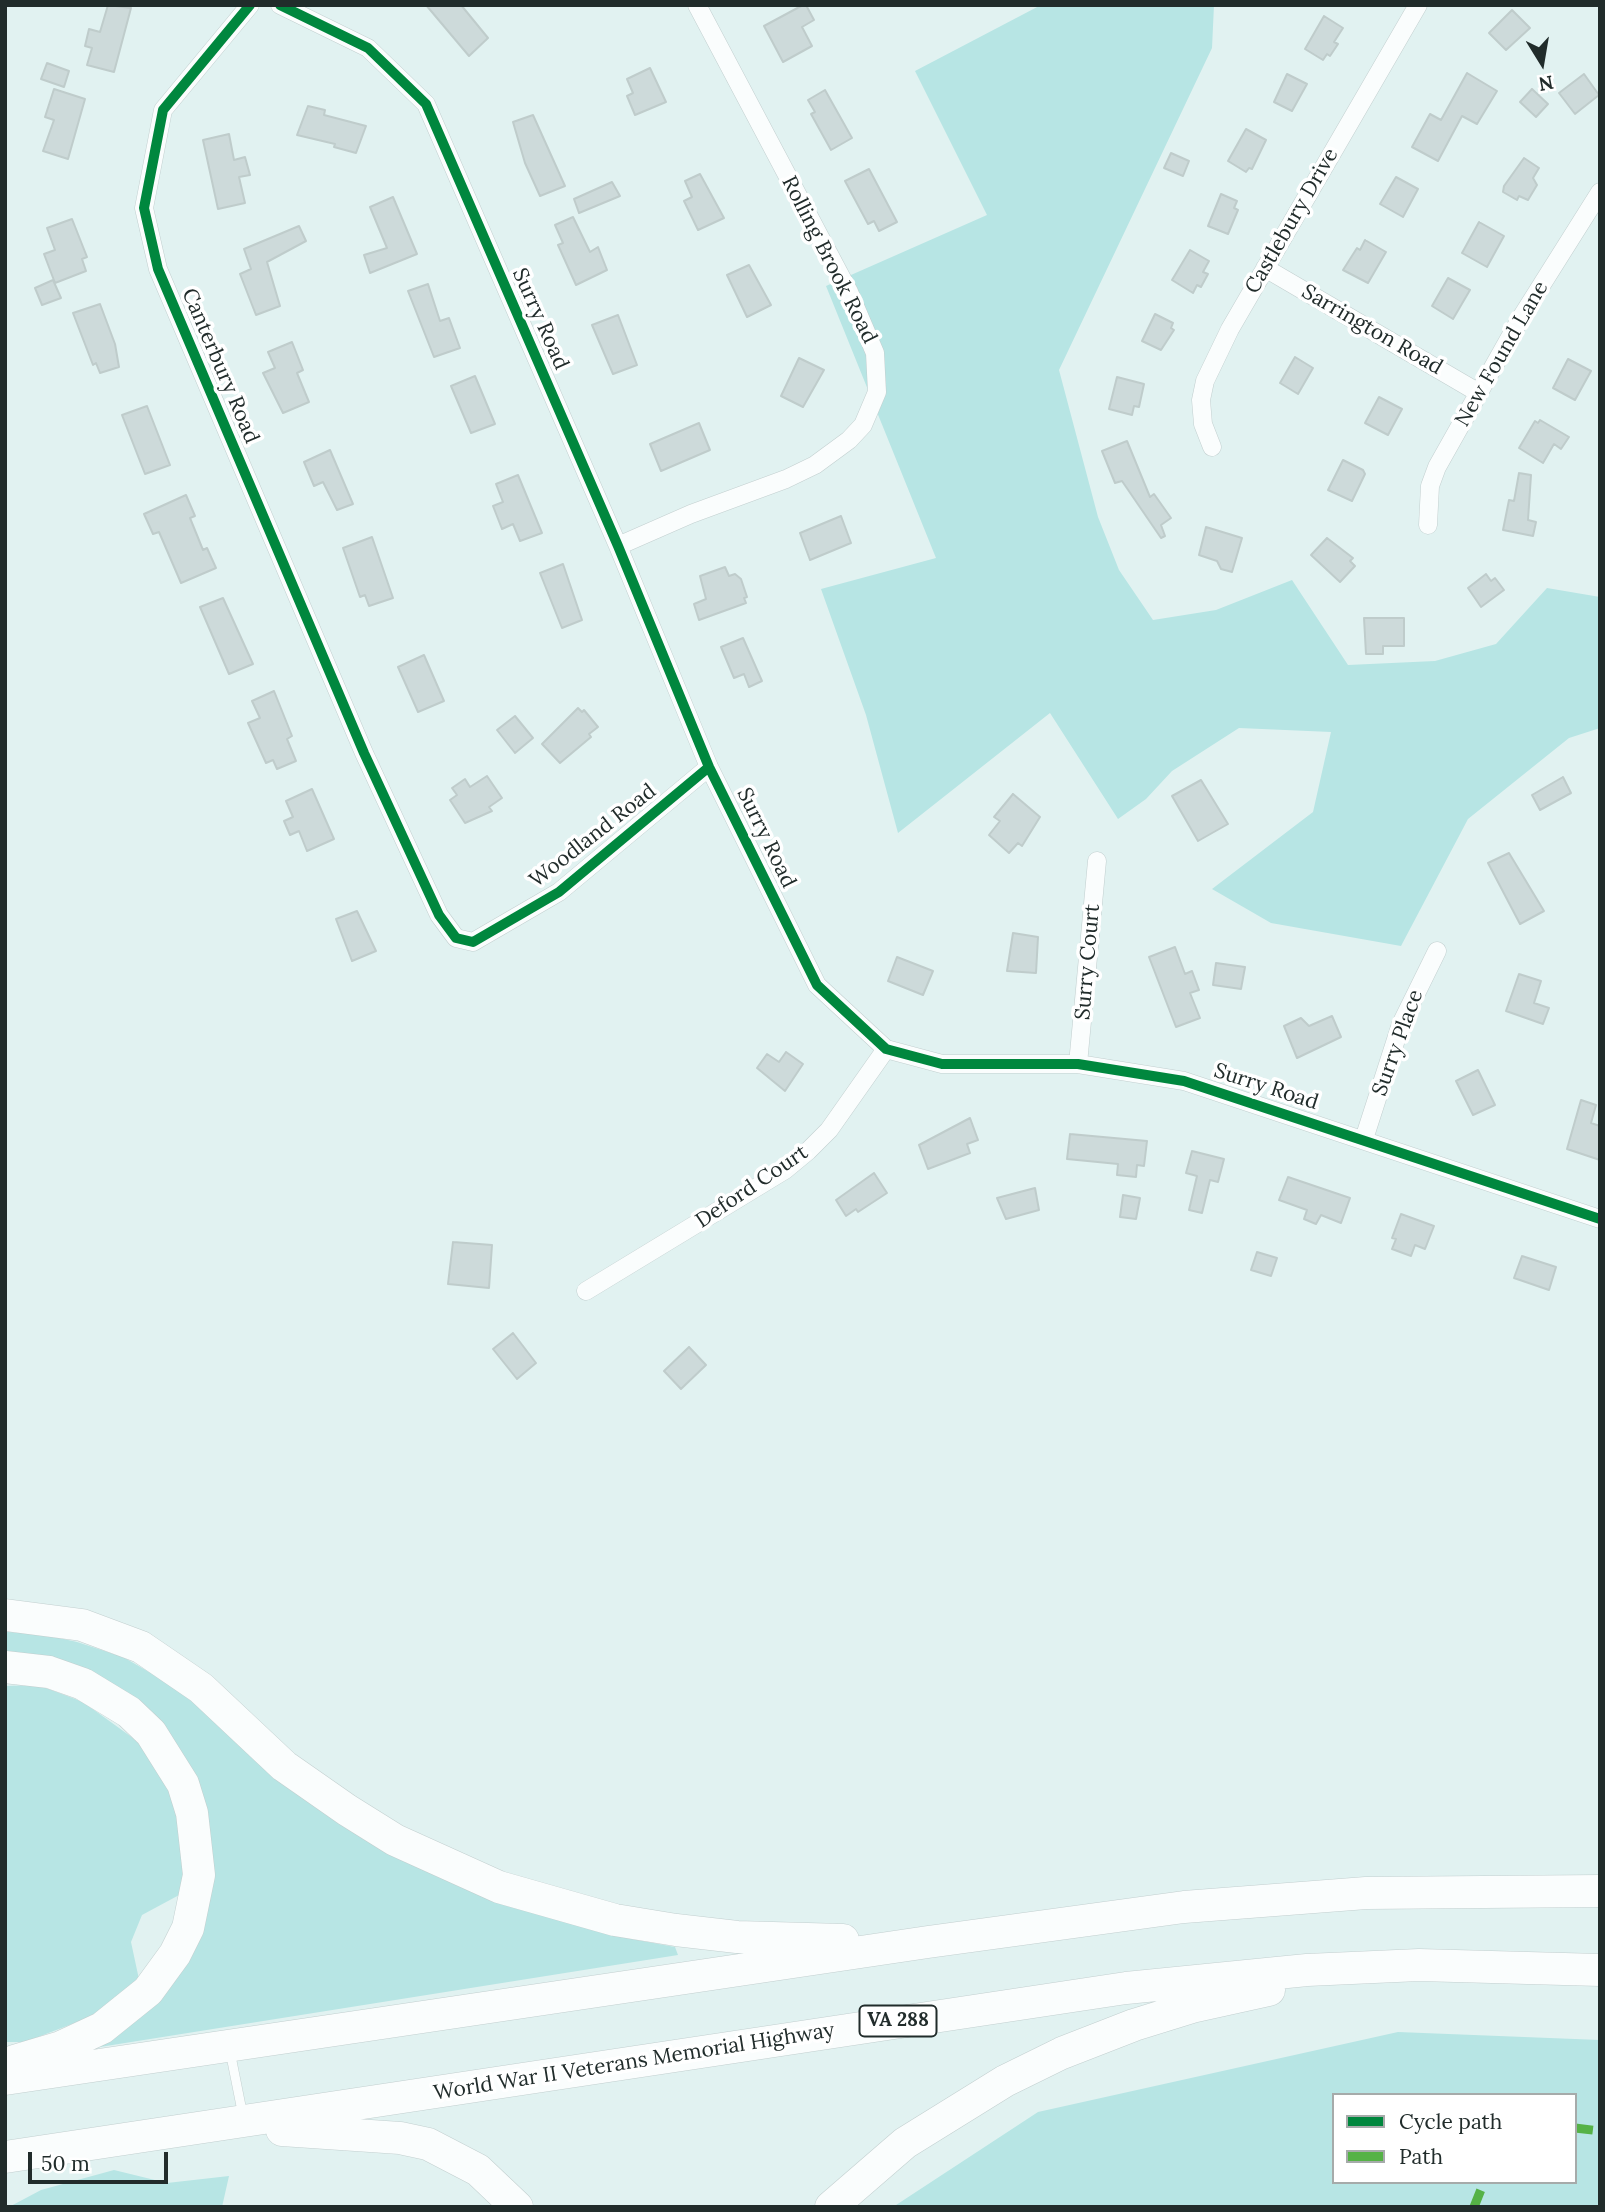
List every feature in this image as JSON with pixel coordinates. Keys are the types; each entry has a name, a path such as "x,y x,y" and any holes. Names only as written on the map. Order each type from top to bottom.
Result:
{"highway":[{"path":"5,1615 82,1625 141,1647 201,1688 285,1766 347,1810 396,1840 499,1886 615,1920 676,1930 737,1937 928,1941"},
{"path":"5,1667 49,1672 83,1684 130,1712 151,1733 183,1784 192,1813 199,1875 188,1928 175,1954 148,1991 102,2028 61,2048 5,2064"},
{"path":"5,2079 928,1941 1262,1899 1366,1893 1600,1891"},
{"name":"World War II Veterans Memorial Highway","path":"5,2157 1045,1999 1307,1970 1419,1965 1600,1970"},
{"path":"831,2207 905,2143 1005,2081 1062,2053 1133,2025 1192,2007 1274,1989 1307,1970"},
{"path":"200,2128 327,2132 418,2142 454,2155 478,2170 517,2207"}],"street":[{"name":"Canterbury Road","path":"250,5 163,110 144,208 158,268 364,752"},
{"name":"Surry Road","path":"280,5 368,48 426,104 618,545 709,767 817,985 886,1049 942,1064 1078,1064 1184,1080 1600,1219"},
{"name":"Rolling Brook Road","path":"618,545 815,465 849,440 863,425 877,392 875,353 849,292 697,5"},
{"name":"Castlebury Drive","path":"1212,447 1203,425 1201,400 1205,381 1265,268 1418,5"},
{"name":"New Found Lane","path":"1428,525 1430,486 1522,316 1600,192"},
{"name":"Sarrington Road","path":"1265,268 1479,393"},
{"name":"Woodland Road","path":"364,752 439,915 456,938 473,942 559,891 709,767"},
{"name":"Surry Court","path":"1078,1064 1097,861"},
{"name":"Surry Place","path":"1364,1139 1401,1024 1437,951"},
{"name":"Deford Court","path":"586,1291 785,1170 829,1130 886,1049"}],"lane":[{"path":"229,2046 244,2121"}],"shaded area":[{"path":"1041,5 1214,5 1212,48 1059,370 1098,517 1119,570 1153,620 1216,610 1292,580 1348,665 1435,661 1496,644 1547,588 1600,597 1600,728 1569,738 1468,819 1401,946 1271,923 1212,889 1313,812 1331,732 1239,728 1172,771 1146,799 1118,819 1050,713 898,833 866,715 821,589 936,558 826,286 987,215 915,71"},
{"path":"5,1632 37,1633 123,1657 182,1691 259,1764 632,1939 675,1947 678,1955 81,2050 199,1916 168,1731 5,1654"},
{"path":"38,1685 83,1702 144,1746 169,1788 182,1822 187,1863 181,1894 142,1915 131,1942 140,1984 111,2009 25,2042 5,2042 5,1686"},
{"path":"1398,2032 1600,2040 1600,2207 893,2207 1038,2112"},
{"path":"114,2170 167,2183 229,2176 222,2207 9,2207 41,2190"}],"building":[{"path":"108,5 131,8 114,72 87,65 92,48 85,46 89,29 100,32"},
{"path":"426,5 461,5 488,38 469,56"},
{"path":"806,5 814,20 802,27 812,46 783,62 764,26"},
{"path":"1512,10 1530,28 1506,50 1489,33"},
{"path":"1324,16 1343,28 1334,42 1338,44 1330,56 1327,54 1323,60 1305,49"},
{"path":"47,63 69,71 64,87 41,79"},
{"path":"650,68 666,102 635,115 627,96 633,93 627,79"},
{"path":"1467,73 1497,91 1477,124 1462,116 1438,161 1412,147 1430,114 1441,120"},
{"path":"1287,74 1307,84 1292,111 1274,102"},
{"path":"1584,74 1599,95 1575,114 1559,93"},
{"path":"54,89 85,99 68,159 43,151 54,120 45,117"},
{"path":"1532,89 1548,104 1536,117 1520,102"},
{"path":"825,90 852,138 831,150 811,114 815,112 808,100"},
{"path":"308,106 325,110 324,115 366,126 356,153 334,147 335,144 297,135"},
{"path":"533,115 565,186 540,196 525,163 513,122"},
{"path":"1246,129 1266,140 1252,169 1249,168 1246,172 1228,161"},
{"path":"229,134 234,160 245,157 250,175 239,177 245,203 218,209 203,140"},
{"path":"1171,153 1189,161 1183,176 1164,168"},
{"path":"1524,158 1539,168 1533,178 1537,185 1528,200 1519,196 1517,200 1503,192 1504,186"},
{"path":"869,169 897,222 879,231 874,221 868,224 845,181"},
{"path":"700,174 724,218 698,230 684,201 692,197 685,181"},
{"path":"1396,177 1418,189 1403,217 1380,204"},
{"path":"612,182 620,196 579,213 574,199"},
{"path":"1221,194 1237,201 1234,208 1238,210 1228,234 1208,226"},
{"path":"393,197 417,254 370,273 364,255 387,248 370,207"},
{"path":"573,217 590,252 598,247 607,270 576,285 558,245 563,243 555,225"},
{"path":"72,219 87,257 82,259 86,271 55,283 44,254 55,250 47,228"},
{"path":"1479,222 1504,236 1487,267 1462,253"},
{"path":"299,226 306,241 267,262 280,306 256,315 240,274 251,269 244,249"},
{"path":"1365,240 1386,252 1368,283 1343,270"},
{"path":"1190,250 1209,261 1203,272 1208,274 1201,287 1197,285 1193,293 1172,280"},
{"path":"749,265 771,305 747,317 727,275"},
{"path":"1448,278 1470,290 1453,319 1432,306"},
{"path":"53,280 61,298 42,305 35,288"},
{"path":"428,284 440,321 449,318 460,348 434,357 408,291"},
{"path":"100,304 115,344 119,367 100,373 96,363 93,365 73,313"},
{"path":"1155,314 1173,323 1171,328 1174,330 1161,350 1142,341"},
{"path":"618,315 637,365 613,374 592,325"},
{"path":"292,342 303,370 297,373 309,402 283,413 263,373 275,368 268,352"},
{"path":"1295,357 1313,368 1298,394 1280,383"},
{"path":"799,358 824,370 803,407 781,396"},
{"path":"1568,359 1591,371 1575,400 1553,388"},
{"path":"475,376 495,424 471,433 451,386"},
{"path":"1117,377 1144,384 1139,407 1134,406 1132,415 1109,409"},
{"path":"1379,397 1402,409 1388,435 1365,423"},
{"path":"147,406 170,465 145,474 122,415"},
{"path":"1540,420 1569,437 1561,449 1554,444 1543,463 1519,448 1535,421 1538,423"},
{"path":"699,423 710,450 661,471 650,444"},
{"path":"1127,441 1150,497 1154,494 1171,518 1161,525 1165,536 1161,538 1122,481 1115,483 1102,451"},
{"path":"330,450 353,504 337,510 323,482 314,486 304,462"},
{"path":"1343,460 1363,470 1365,474 1352,501 1328,490"},
{"path":"1519,473 1531,475 1528,520 1536,522 1533,536 1503,530 1509,500 1514,501"},
{"path":"518,475 542,533 520,541 513,524 502,529 493,506 503,502 496,484"},
{"path":"186,495 195,516 190,518 203,550 207,548 216,568 181,583 159,532 153,534 144,514"},
{"path":"841,516 851,543 810,560 800,533"},
{"path":"1206,527 1242,538 1232,572 1221,569 1217,561 1199,555"},
{"path":"372,537 393,598 369,606 365,595 360,597 343,548"},
{"path":"1327,538 1353,558 1350,561 1355,566 1340,582 1311,555"},
{"path":"563,564 582,620 562,628 540,573"},
{"path":"725,567 729,576 735,574 741,579 747,597 744,598 746,603 699,620 694,604 706,599 700,576"},
{"path":"1486,574 1491,581 1495,578 1504,590 1481,607 1468,588"},
{"path":"223,598 253,664 229,674 200,607"},
{"path":"1364,618 1404,618 1404,646 1383,646 1383,654 1366,654"},
{"path":"743,638 762,681 749,687 744,674 734,678 721,647"},
{"path":"424,655 444,701 418,712 398,667"},
{"path":"274,691 292,736 287,739 296,761 277,769 273,760 266,763 248,723 260,718 252,701"},
{"path":"578,708 582,712 584,710 598,727 589,734 591,737 560,763 542,744"},
{"path":"515,716 533,738 515,753 497,730"},
{"path":"487,776 502,798 489,807 492,811 465,823 450,800 457,795 452,788 465,779 470,787"},
{"path":"1563,777 1571,793 1540,810 1532,795"},
{"path":"1201,780 1228,824 1198,841 1172,796"},
{"path":"312,789 334,839 307,851 299,831 290,835 284,821 293,817 286,801"},
{"path":"1013,794 1040,817 1022,846 1018,843 1009,853 989,835 1000,821 994,817"},
{"path":"1509,853 1544,911 1520,924 1488,863"},
{"path":"357,911 376,951 352,961 336,919"},
{"path":"1013,933 1038,937 1036,973 1007,971"},
{"path":"1175,947 1185,974 1192,971 1199,990 1190,993 1200,1018 1176,1027 1149,957"},
{"path":"897,957 933,971 923,995 888,981"},
{"path":"1216,963 1245,967 1241,989 1213,985"},
{"path":"1519,974 1541,981 1534,1003 1549,1008 1543,1024 1506,1011"},
{"path":"1332,1016 1341,1037 1297,1058 1284,1026 1301,1018 1309,1026"},
{"path":"786,1052 803,1064 785,1091 757,1068 767,1054 779,1062"},
{"path":"1478,1070 1495,1105 1473,1115 1456,1081"},
{"path":"1581,1100 1596,1105 1591,1123 1600,1126 1600,1160 1567,1149"},
{"path":"970,1118 978,1140 967,1144 970,1153 928,1169 919,1145"},
{"path":"1070,1134 1147,1141 1144,1166 1137,1165 1136,1177 1117,1175 1118,1164 1067,1159"},
{"path":"1192,1151 1224,1159 1218,1182 1210,1180 1202,1213 1189,1210 1197,1176 1186,1173"},
{"path":"874,1173 887,1193 858,1212 856,1209 846,1216 836,1200"},
{"path":"1288,1177 1350,1198 1341,1223 1321,1215 1316,1224 1304,1219 1307,1210 1279,1200"},
{"path":"1035,1188 1039,1210 1006,1219 997,1198"},
{"path":"1123,1195 1140,1198 1136,1219 1120,1217"},
{"path":"1401,1214 1434,1226 1425,1249 1415,1245 1411,1256 1392,1249 1396,1239 1392,1238"},
{"path":"453,1242 492,1245 489,1288 448,1284"},
{"path":"1257,1252 1277,1258 1271,1276 1251,1270"},
{"path":"1522,1256 1556,1267 1549,1290 1514,1278"},
{"path":"513,1333 536,1363 517,1379 493,1349"},
{"path":"689,1347 706,1365 681,1389 664,1371"}],"marked path":[{"path":"1577,2128 1600,2131"},
{"path":"1474,2207 1483,2184"}],"cycle path":[{"path":"250,5 163,110 144,208 158,269 364,753 439,915 456,938 473,942 559,892 709,767"},
{"path":"280,5 368,48 426,104 618,546 709,767 817,985 886,1049 942,1064 1078,1064 1184,1081 1600,1219"}]}
